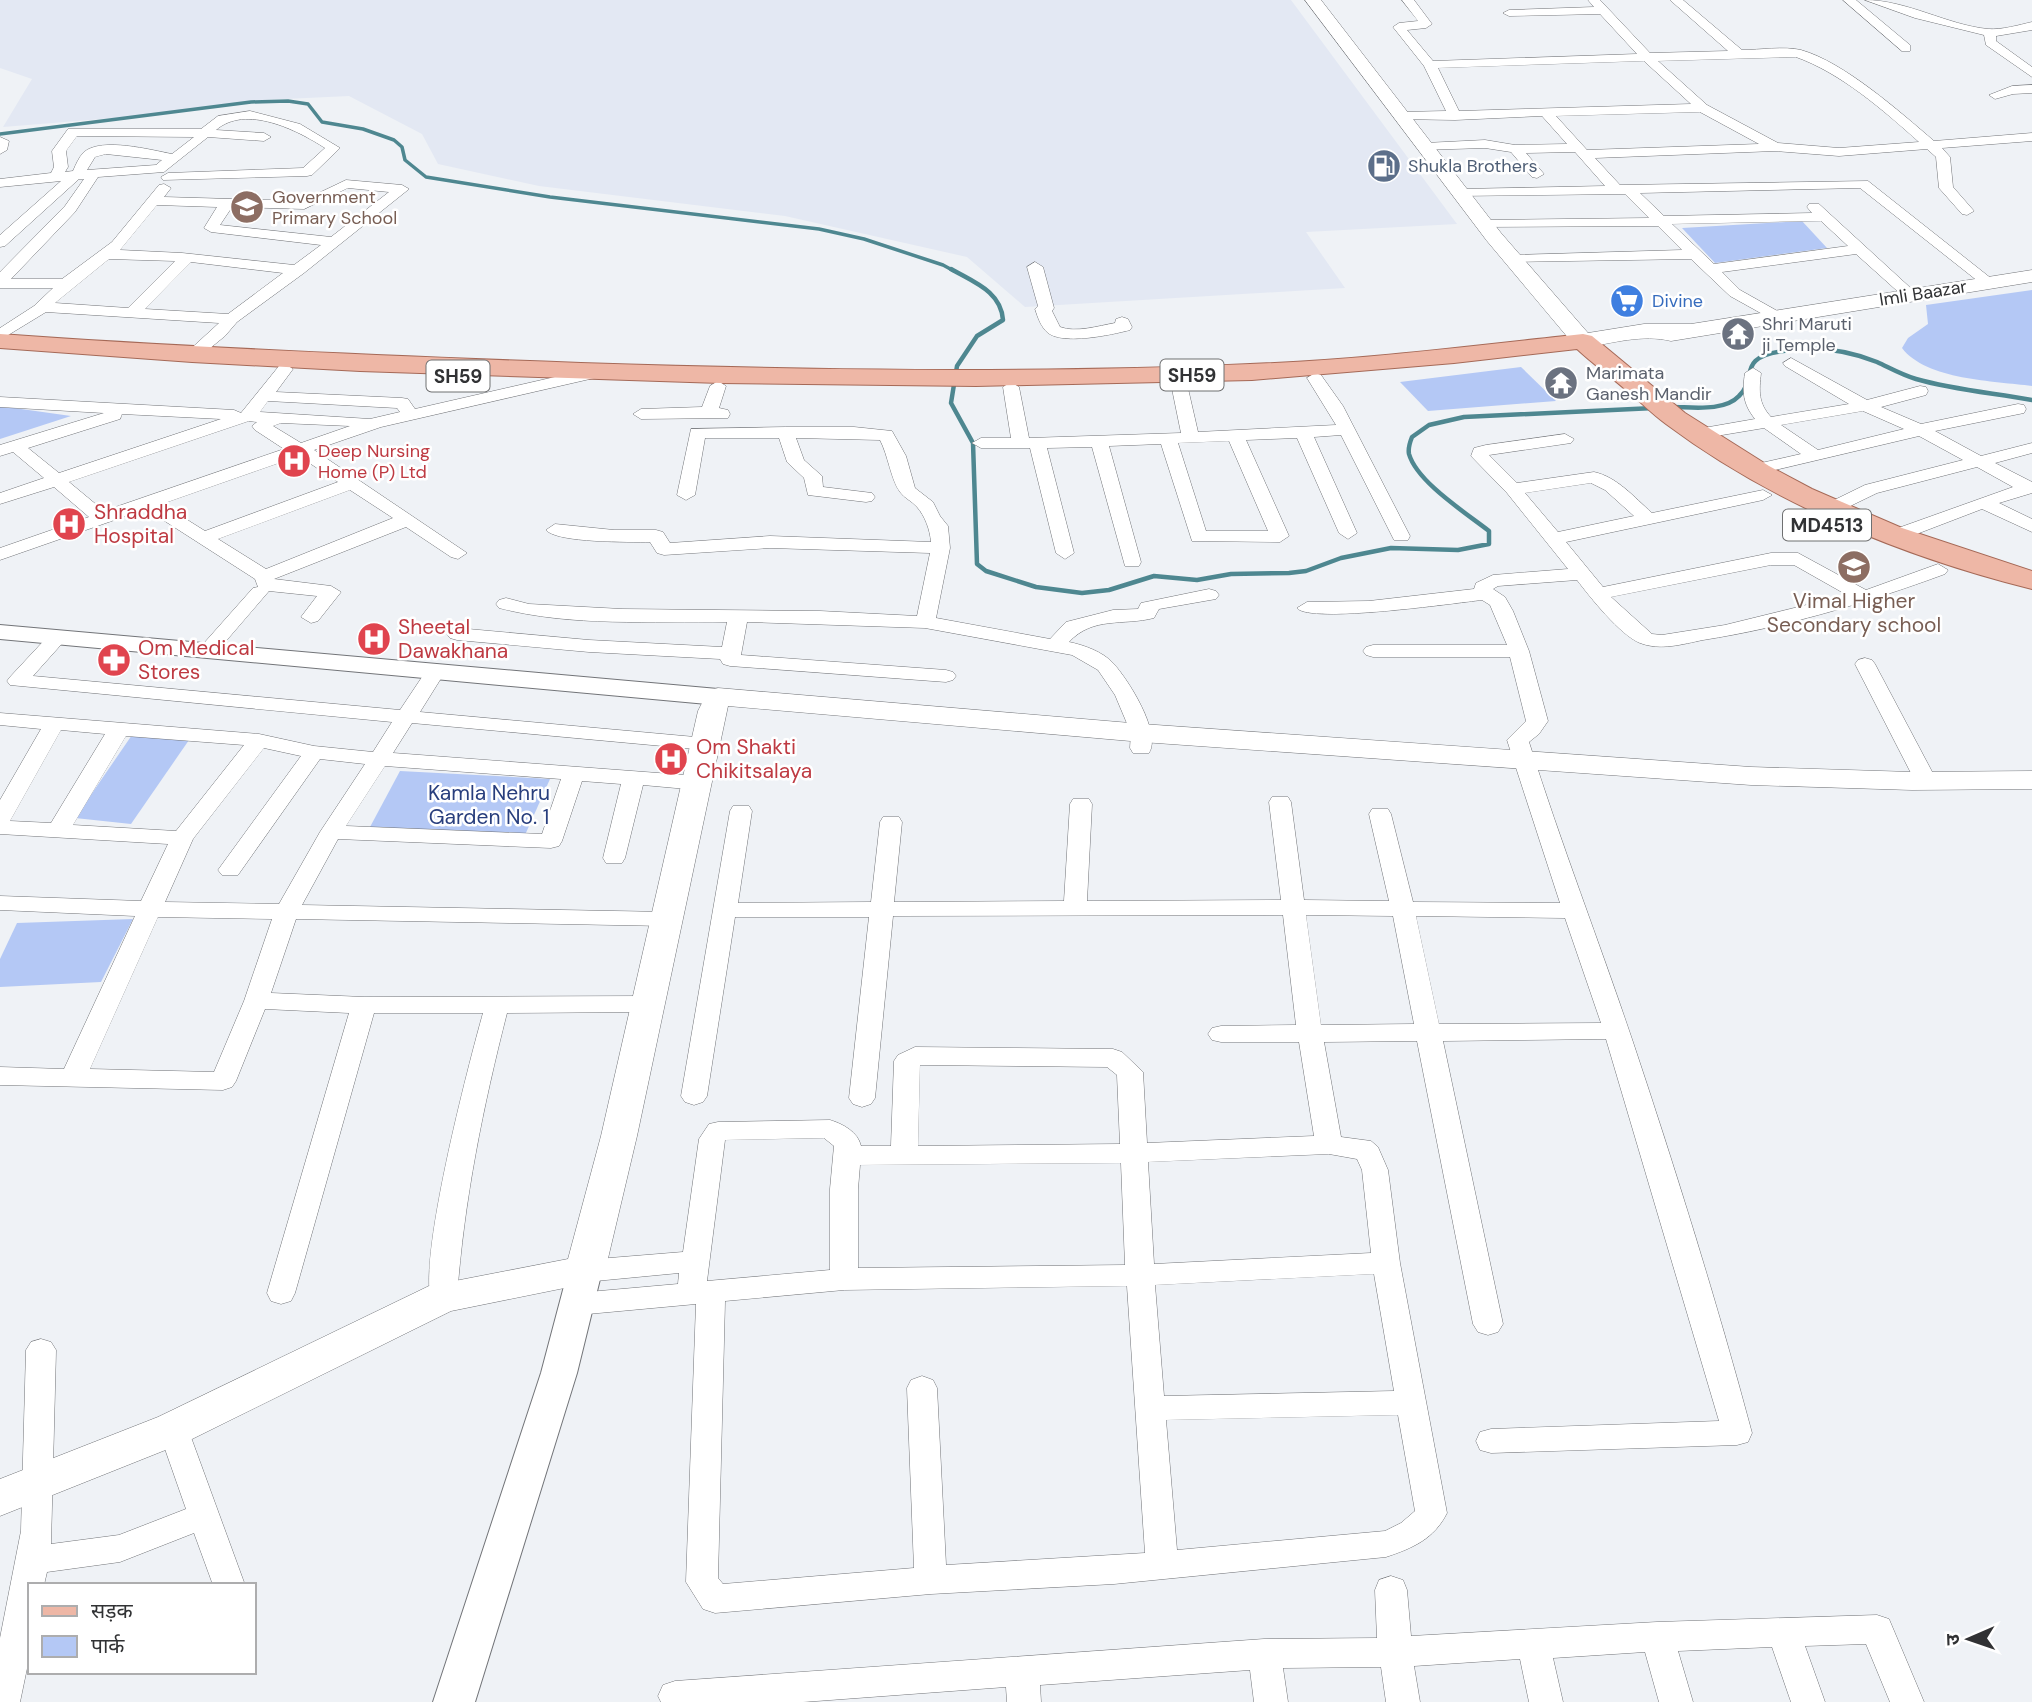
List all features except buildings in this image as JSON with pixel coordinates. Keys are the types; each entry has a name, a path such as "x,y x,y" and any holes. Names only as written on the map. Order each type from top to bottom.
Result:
{"main road":[{"path":"1293,0 1474,242 1521,298"},
{"path":"1313,0 1369,69 1401,116 1512,259 1569,343"},
{"name":"Imli Baazar","path":"1569,343 1689,330 2032,276"},
{"name":"SH59","path":"2,343 285,369 719,386 973,383 1252,372 1454,356 1569,343"},
{"name":"SH59","path":"2,343 192,355 913,383"},
{"name":"SH59","path":"973,383 1011,387 1315,378 1569,343"},
{"name":"MD4513","path":"1569,343 1744,485 1758,482 1894,536 2032,580"},
{"name":"MD4513","path":"1641,401 1698,434 1758,482 1812,519 1938,570 2032,595"},
{"path":"0,1498 173,1429 443,1297 581,1288 715,704 1141,741 1526,770 2032,801"},
{"path":"1526,770 1926,781 2032,780"}],"street":[{"path":"1408,0 1426,24 1399,27 1430,65 1455,116"},
{"path":"1676,0 1739,54"},
{"path":"1849,0 1906,48"},
{"path":"1871,0 1919,16 1990,33 2032,26"},
{"path":"1509,13 1598,5 1647,57 1702,108 1775,147"},
{"path":"1990,33 1990,42 2032,73"},
{"path":"1430,65 1797,54 1819,61 1891,111 1944,158 1947,188 1967,211"},
{"path":"1995,95 2012,90 2032,89"},
{"path":"1401,116 1702,108"},
{"path":"1546,113 1580,151 1735,293 1775,316"},
{"path":"0,183 83,174 164,173 307,172 333,148 287,121 258,117 223,118 173,158 164,173 156,201 107,254 66,284 2,343"},
{"path":"55,177 61,167 59,151 73,132 205,133 264,137"},
{"path":"1425,147 1497,144 1515,149 1580,151 1775,147 1839,152 2032,137"},
{"path":"1515,149 1536,174"},
{"path":"0,282 70,209 90,153 97,150 122,150 173,158"},
{"path":"0,243 83,174"},
{"path":"192,355 219,333 230,319 275,284 299,270 402,188 346,184 304,205 264,234"},
{"path":"1460,193 1863,184 1989,283"},
{"path":"1793,186 1857,249 1910,295"},
{"path":"311,191 330,192"},
{"path":"156,201 304,205"},
{"path":"230,201 216,217 211,228 334,242"},
{"path":"1484,224 1823,217"},
{"path":"132,313 198,242 216,229"},
{"path":"1710,269 1857,249"},
{"path":"107,254 184,258 299,270"},
{"path":"1512,259 1693,254"},
{"path":"1035,267 1048,324 1057,332 1076,333 1124,327 1122,322"},
{"path":"0,282 66,284"},
{"path":"42,307 230,319"},
{"path":"1076,333 1077,340 1090,350"},
{"path":"1791,363 1863,405 1920,430 2029,487"},
{"path":"0,499 248,415 285,369"},
{"path":"0,554 376,423 603,371"},
{"path":"1753,373 1751,396 1767,422 1816,456"},
{"path":"1315,378 1348,430 1401,536"},
{"path":"1179,384 1191,438"},
{"path":"709,412 719,386"},
{"path":"1011,387 1065,553"},
{"path":"1698,434 1863,405 1920,391"},
{"path":"265,396 402,403 410,415"},
{"path":"0,402 376,423"},
{"path":"1553,539 1650,520 1758,482 1816,456 2018,409"},
{"path":"8,449 128,411"},
{"path":"641,414 722,412 722,431"},
{"path":"279,417 261,426 458,553"},
{"path":"981,443 1100,442 1348,430"},
{"path":"686,495 697,433 722,431 886,435 897,456 907,489 927,506 931,518 939,526 941,548 925,622"},
{"path":"786,432 796,462 813,476 814,491 866,497"},
{"path":"1303,432 1348,533"},
{"path":"1168,438 1199,537 1280,536 1236,436"},
{"path":"1565,439 1480,452 1480,456 1513,489 1597,594 1645,638 1662,641 1725,631 1864,597 1938,570"},
{"path":"1100,442 1132,562"},
{"path":"1830,509 1871,489 2032,448"},
{"path":"8,449 59,480 101,518"},
{"path":"1513,489 1594,477 1611,486 1650,520"},
{"path":"205,537 351,483"},
{"path":"1894,536 2029,487"},
{"path":"1983,502 2032,526"},
{"path":"149,503 205,537 262,584 337,586"},
{"path":"207,651 262,584 406,520"},
{"path":"555,530 614,536 656,536 664,549 784,542 941,548"},
{"path":"1597,594 1787,558 1798,559 1864,597"},
{"path":"1485,594 1483,587 1493,581 1582,574"},
{"path":"311,617 337,586"},
{"path":"1307,608 1369,607 1485,594 1497,601 1519,651 1537,721 1532,730 1518,740 1526,770 1616,1031 1721,1371 1737,1433 1491,1441"},
{"path":"1055,645 1073,626 1113,616 1147,614 1148,607 1154,604 1209,595"},
{"path":"506,604 529,610 622,615 925,622 1055,645 1078,650 1105,666 1125,695 1141,741"},
{"path":"738,616 730,660 946,676"},
{"path":"0,632 51,644 715,704"},
{"path":"457,634 589,646 731,654"},
{"path":"8,680 51,644"},
{"path":"0,646 51,644 207,651 329,670"},
{"path":"1373,651 1519,651"},
{"path":"1865,664 1926,781"},
{"path":"8,680 706,744"},
{"path":"0,1076 223,1081 256,1001 288,910 331,832 430,680"},
{"path":"0,719 259,740 314,752 381,759 698,783"},
{"path":"0,819 54,724"},
{"path":"59,829 119,729"},
{"path":"73,1078 182,838 259,740"},
{"path":"230,870 314,752"},
{"path":"331,832 551,841 573,775"},
{"path":"614,858 633,780"},
{"path":"1280,802 1310,1035 1329,1145"},
{"path":"1075,908 1081,804"},
{"path":"694,1096 741,811"},
{"path":"1380,814 1403,909 1488,1324"},
{"path":"862,1098 891,821"},
{"path":"0,827 182,838"},
{"path":"3,908 288,910 667,919"},
{"path":"725,910 1294,908 1575,911"},
{"path":"256,1001 364,1005 648,1004"},
{"path":"281,1293 364,1005"},
{"path":"443,1297 452,1195 473,1096 497,1005"},
{"path":"1221,1034 1616,1031"},
{"path":"904,1154 907,1061 915,1056 1113,1058 1130,1072 1132,1153 1162,1565"},
{"path":"844,1279 844,1189 848,1156 846,1142 830,1129 718,1131 712,1139 695,1261 701,1291 702,1582 715,1600 931,1580 1162,1565 1386,1544 1413,1534 1424,1525 1431,1513 1386,1264 1375,1170 1369,1154 1362,1148 1329,1145 1132,1153 848,1156"},
{"path":"581,1288 695,1261"},
{"path":"581,1288 701,1291 844,1279 1140,1275 1386,1264"},
{"path":"454,1702 559,1373 581,1288"},
{"path":"2,1702 33,1560 38,1485 41,1350"},
{"path":"922,1388 931,1580"},
{"path":"1151,1408 1412,1403"},
{"path":"173,1429 228,1583"},
{"path":"33,1560 120,1548 206,1515"},
{"path":"1391,1590 1395,1652 1403,1702"},
{"path":"675,1696 1023,1686 1264,1654 1395,1652 1657,1637 1877,1629 1906,1702"},
{"path":"1784,1633 1808,1702"},
{"path":"1657,1637 1676,1702"},
{"path":"1534,1645 1546,1702"},
{"path":"1264,1654 1271,1702"}],"shaded area":[{"path":"0,0 1291,0 1457,224 1306,232 1345,288 1025,307 967,257 785,216 539,186 438,164 422,134 349,96 264,100 139,116 3,127 32,79 0,68"}],"green space":[{"path":"1802,221 1827,248 1715,263 1682,228"},
{"path":"2032,290 2032,386 1944,373 1913,359 1902,348 1908,338 1928,324 1926,305"},
{"path":"1521,367 1556,401 1428,411 1400,382"},
{"path":"0,406 71,416 0,439"},
{"path":"132,735 189,740 131,824 75,818"},
{"name":"Kamla Nehru Garden No. 1","path":"400,771 550,779 525,835 370,827"},
{"path":"133,919 101,982 0,987 0,959 17,923"}],"waterway":[{"path":"0,134 251,102 288,101 308,104 322,122 363,129 394,140 402,147 405,160 426,177 550,197 819,229 864,239 954,271"},
{"path":"951,269 984,288 997,302 1003,320 977,336 957,366 951,403 973,443 977,564 986,571 1036,587 1082,593 1109,590 1154,576 1197,580 1231,574 1289,573 1306,571 1341,558 1391,548 1458,550 1489,544 1489,531 1443,496 1414,465 1409,452 1412,437 1429,425 1464,417 1654,408"},
{"path":"1672,407 1716,407 1733,401 1745,389 1750,369 1759,358 1783,351 1807,349 1854,355 1930,383 2032,400"}],"place":[{"name":"Shukla Brothers","path":"1384,166"},
{"name":"Government Primary School","path":"247,207"},
{"name":"Divine","path":"1627,301"},
{"name":"Shri Maruti ji Temple","path":"1738,334"},
{"name":"Marimata Ganesh Mandir","path":"1561,383"},
{"name":"Deep Nursing Home (P) Ltd","path":"294,461"},
{"name":"Shraddha Hospital","path":"69,524"},
{"name":"Vimal Higher Secondary school","path":"1854,567"},
{"name":"Sheetal Dawakhana","path":"374,639"},
{"name":"Om Medical Stores","path":"114,660"},
{"name":"Om Shakti Chikitsalaya","path":"671,759"}]}
